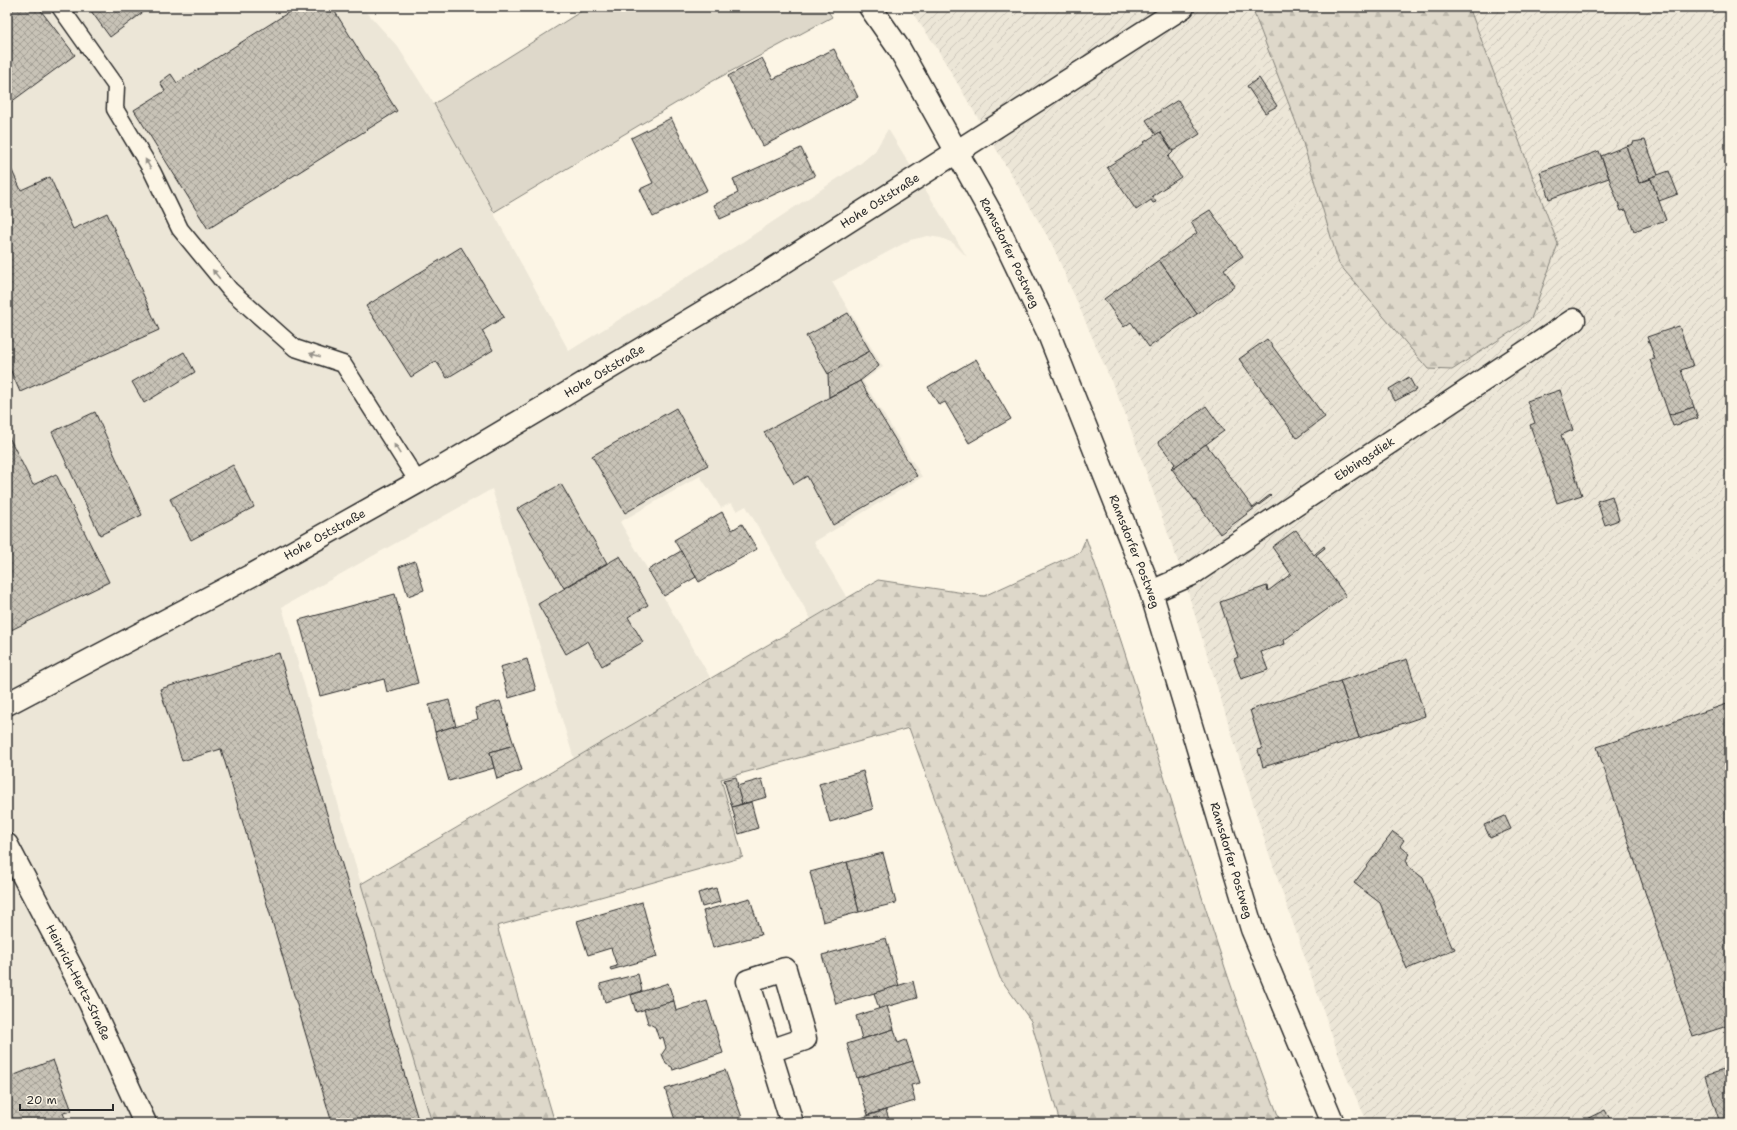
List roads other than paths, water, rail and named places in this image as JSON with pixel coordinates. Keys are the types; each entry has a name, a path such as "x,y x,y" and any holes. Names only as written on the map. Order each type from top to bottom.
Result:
{"street":[{"name":"Ramsdorfer Postweg","path":"870,7 900,50 957,151 993,217 1048,332 1151,592 1252,929 1333,1123"},
{"name":"Hohe Oststraße","path":"7,704 254,574 418,482 753,282 1183,7"},
{"name":"Ebbingsdiek","path":"1151,592 1190,575 1574,320"},
{"name":"Heinrich-Hertz-Straße","path":"7,845 90,1003 145,1123"},
{"path":"770,1051 792,1123"}],"lane":[{"path":"60,7 116,86 115,109 152,171 180,229 230,290 296,348 343,364 418,482"}]}
